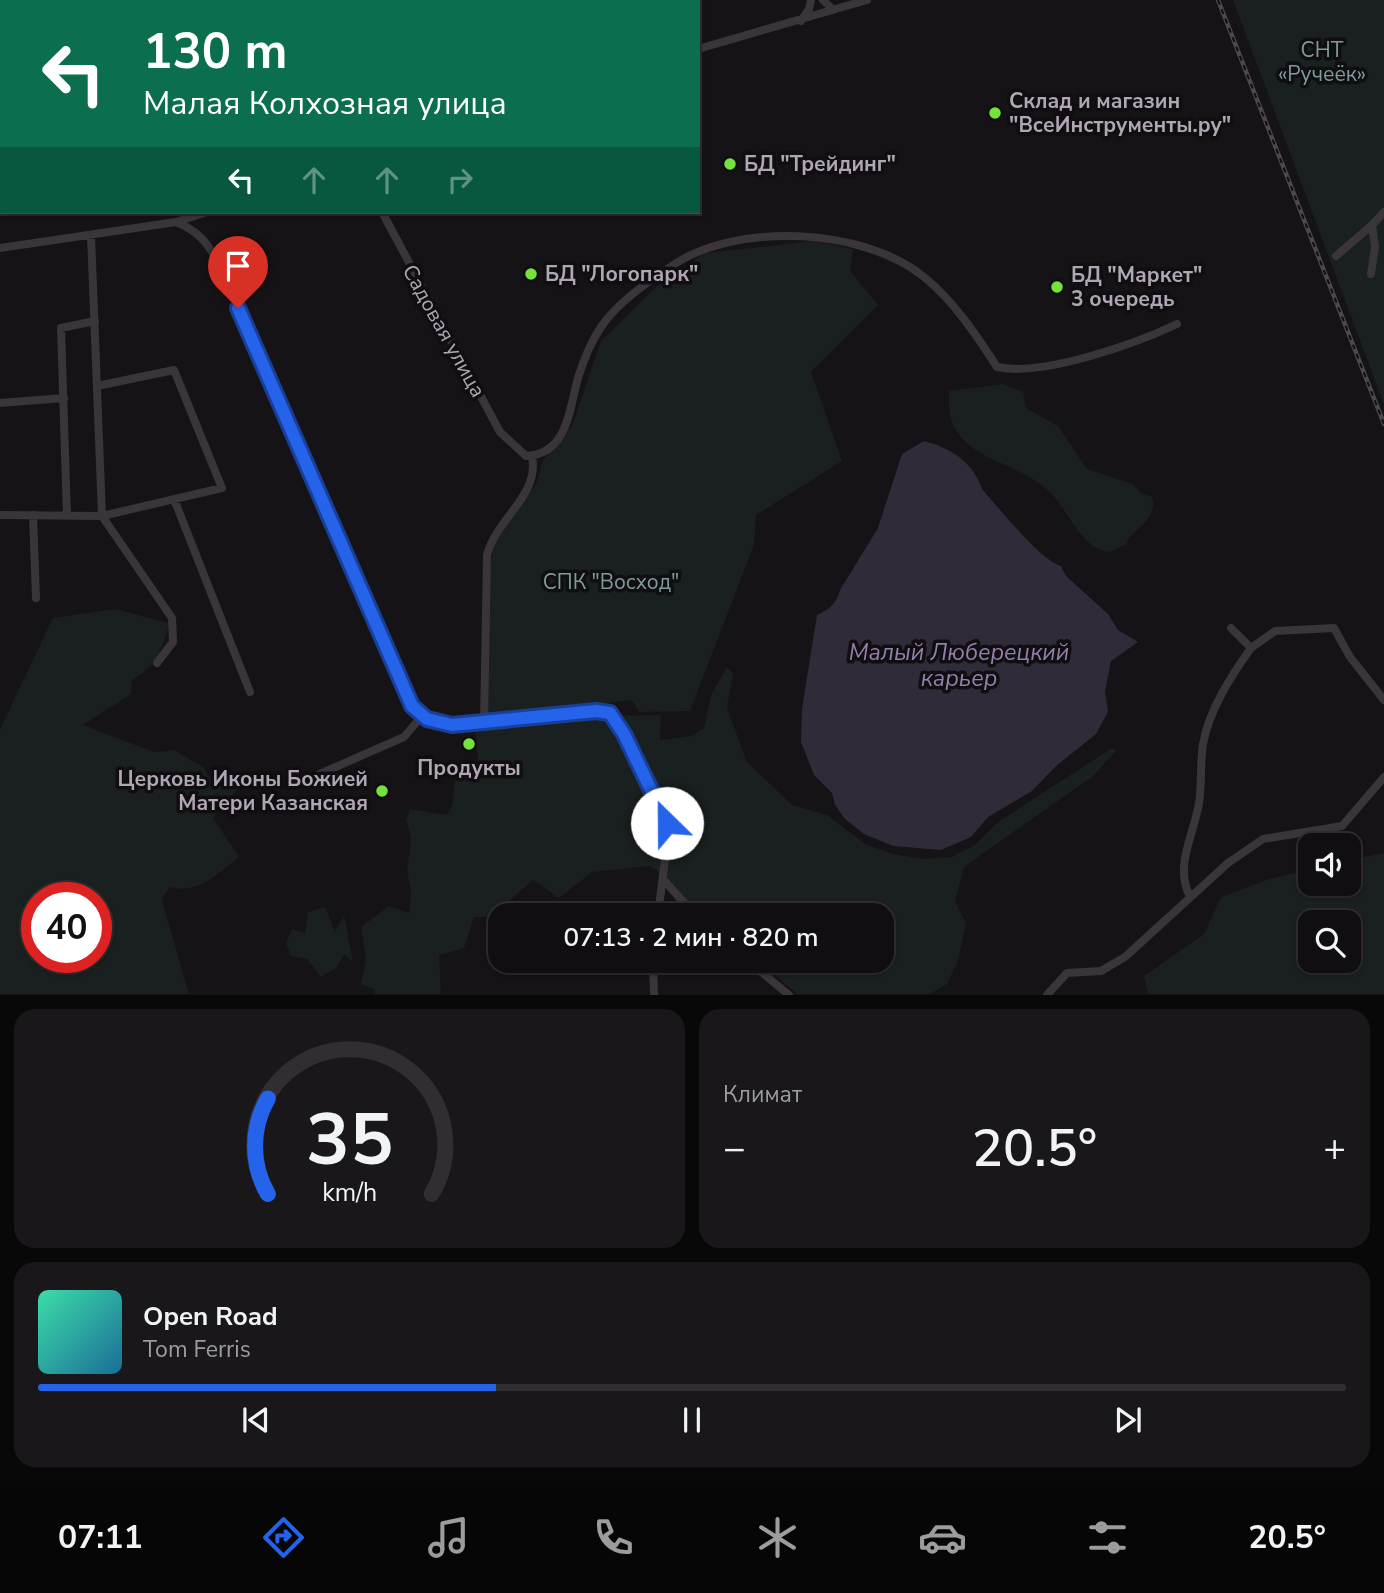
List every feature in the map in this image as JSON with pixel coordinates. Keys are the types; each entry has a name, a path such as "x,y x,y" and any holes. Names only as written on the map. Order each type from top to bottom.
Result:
{"street":[{"path":"801,21 811,0"},
{"path":"823,0 833,10"},
{"path":"700,48 867,0"},
{"path":"1336,256 1384,212"},
{"path":"0,248 176,222 200,214"},
{"name":"Садовая улица","path":"383,214 494,421 520,454 532,456"},
{"path":"176,222 194,229 207,243 218,262 348,555 403,690 422,716 452,725 484,724 596,711 610,713 624,734 663,811 668,835 660,903"},
{"path":"1371,274 1375,247 1372,225"},
{"path":"91,235 102,516 172,618 173,642 157,663"},
{"path":"484,724 487,555 497,530 533,482 535,471 532,456 540,455 566,429 578,378 589,348 617,308 693,251 721,242 807,237 852,243 897,258 924,276 947,298 998,367 1010,370 1078,359 1139,340 1177,324"},
{"path":"67,516 61,328 95,321"},
{"path":"0,515 102,516 222,488 174,370 97,386"},
{"path":"0,402 64,398"},
{"path":"173,499 250,692"},
{"path":"33,515 36,598"},
{"path":"1231,628 1251,649"},
{"path":"1190,897 1183,883 1185,852 1199,805 1203,743 1217,704 1251,649 1275,631 1334,628 1350,656 1384,700"},
{"path":"315,776 404,737 422,716"},
{"path":"1047,995 1067,973 1101,971 1125,957 1228,863 1263,839 1342,825 1384,777"},
{"path":"663,879 684,903"},
{"path":"653,973 653,995"},
{"path":"762,973 789,995"}],"green space":[{"name":"СНТ «Ручеёк»","path":"1233,0 1384,0 1384,405"},
{"name":"СПК \"Восход\"","path":"813,241 853,249 850,271 878,305 811,372 842,461 756,515 754,545 690,711 639,712 632,700 489,717 486,712 490,568 495,539 536,484 543,460 572,426 601,341 663,280 706,253"},
{"path":"1003,384 1023,392 1026,408 1058,426 1087,469 1133,484 1140,492 1152,497 1152,512 1126,544 1110,552 1092,545 1051,493 1029,477 979,452 956,431 949,409 949,391"},
{"path":"116,609 169,623 157,656 146,670 132,680 131,694 83,725 154,752 174,750 204,768 208,776 243,783 213,818 239,857 198,886 179,889 169,887 162,900 189,994 0,994 0,729 53,618"},
{"path":"727,667 733,673 727,708 747,762 792,805 827,815 865,844 893,854 925,859 951,857 975,845 998,822 1112,748 1116,751 1093,776 963,870 955,902 966,923 958,961 947,984 930,994 797,994 773,973 894,973 894,903 689,903 668,878 650,866 592,872 559,898 533,880 507,903 488,903 488,917 474,917 464,948 439,955 441,994 375,994 374,989 361,984 366,959 361,927 389,906 409,913 411,891 407,871 411,838 406,819 410,809 447,815 452,806 456,773 473,773 479,768 475,730 601,716 661,715 660,740 691,736 704,728 711,695"},
{"path":"1384,853 1384,994 1148,994 1144,976 1204,934 1221,897 1269,879 1298,872 1298,896 1361,896 1361,858"},
{"path":"325,907 335,932 344,915 353,962 344,954 336,968 321,977 307,959 291,956 286,943 292,929 305,933 308,912"}],"water":[{"name":"Малый Люберецкий карьер","path":"924,441 952,452 967,464 982,489 1020,532 1042,554 1061,566 1066,576 1108,614 1118,630 1138,642 1111,661 1105,691 1108,712 1096,734 1056,766 1032,791 988,817 971,837 941,850 893,846 864,834 845,819 835,805 832,793 814,775 801,742 802,709 817,615 837,599 878,528 902,454"}],"railway":[{"path":"1218,0 1384,424"}],"place":[{"name":"Склад и магазин \"ВсеИнструменты.ру\"","path":"995,113"},
{"name":"БД \"Трейдинг\"","path":"730,164"},
{"name":"БД \"Логопарк\"","path":"531,274"},
{"name":"БД \"Маркет\" 3 очередь","path":"1057,287"},
{"name":"Продукты","path":"469,744"},
{"name":"Церковь Иконы Божией Матери Казанская","path":"382,791"}],"route":[{"path":"238,308 412,706 427,719 452,725 484,724 596,711 610,713 624,734 667,823"}]}
